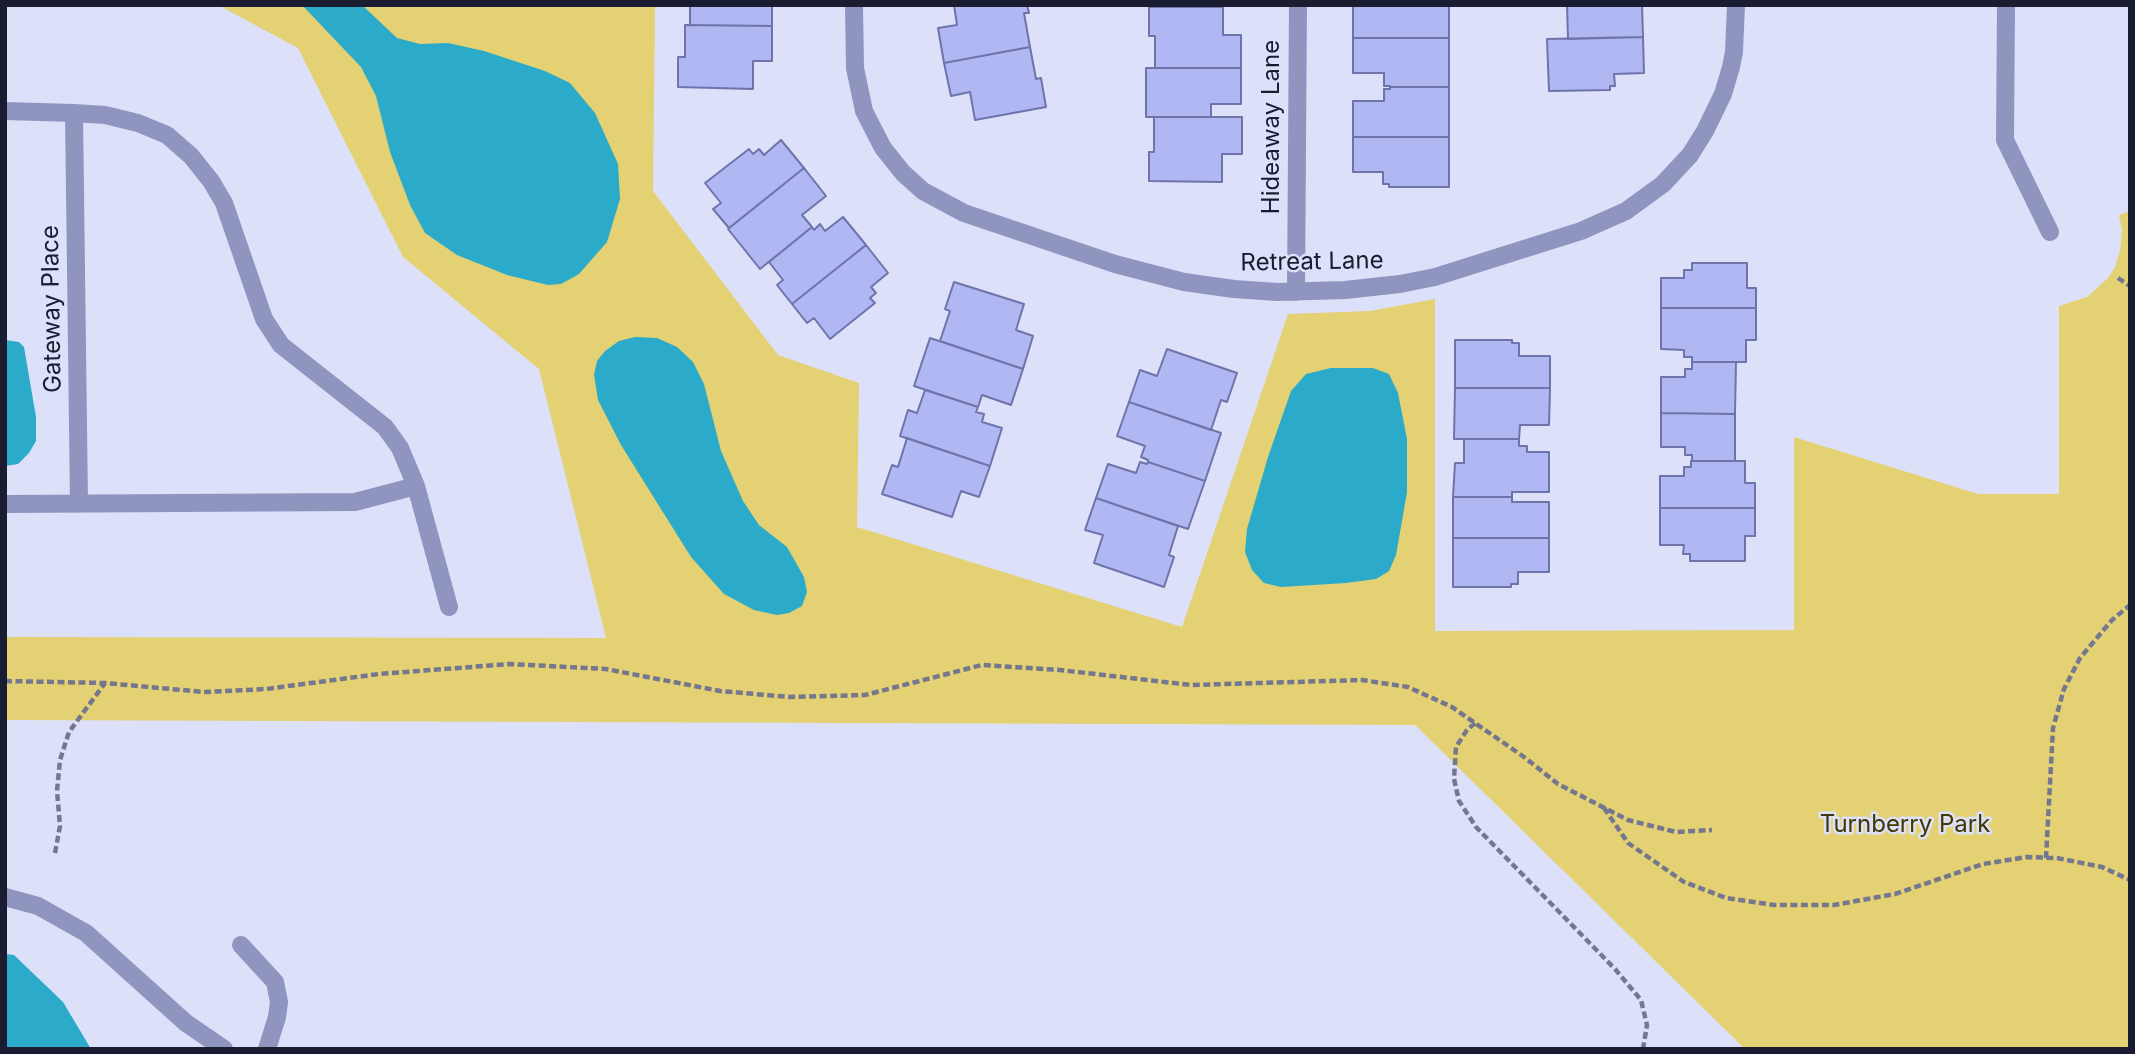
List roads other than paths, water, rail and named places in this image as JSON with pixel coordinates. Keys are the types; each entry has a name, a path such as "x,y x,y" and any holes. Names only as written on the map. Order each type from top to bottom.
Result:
{"street":[{"name":"Retreat Lane","path":"854,5 855,68 864,111 876,137 892,160 913,183 929,195 964,214 1157,276 1234,289 1296,292 1388,285 1444,274 1581,231 1614,218 1645,199 1685,161 1698,145 1712,119 1725,87 1734,52 1736,5"},
{"name":"Hideaway Lane","path":"1296,292 1298,5"},
{"path":"2006,5 2005,140 2050,232"},
{"path":"5,111 106,115 138,122 167,135 191,156 224,203 264,319 281,345 385,427 400,448 416,486 449,607"},
{"name":"Gateway Place","path":"74,113 79,504"},
{"path":"5,504 355,502 416,486"},
{"path":"5,897 38,906 86,933 186,1023 224,1049"},
{"path":"241,945 275,982 279,1002 267,1049"}],"water":[{"path":"302,5 362,5 397,38 420,44 448,43 484,51 545,71 570,83 595,113 618,164 620,199 607,242 579,274 561,284 548,285 507,275 457,255 425,233 410,205 390,152 376,96 361,67"},
{"path":"635,337 657,338 677,347 693,362 704,384 721,451 743,501 759,525 787,547 804,577 807,592 802,606 789,613 777,615 754,610 724,594 691,557 621,445 598,400 594,375 597,361 605,351 619,341"},
{"path":"5,340 19,342 24,347 36,417 36,441 18,464 5,466"},
{"path":"1331,368 1373,368 1389,374 1398,393 1407,439 1407,492 1396,555 1389,571 1376,579 1281,587 1264,583 1252,570 1245,552 1247,529 1268,457 1291,391 1306,374"},
{"path":"5,954 14,955 63,1002 91,1049 5,1049"}],"park label":[{"name":"Turnberry Park","path":"1905,825"}]}
